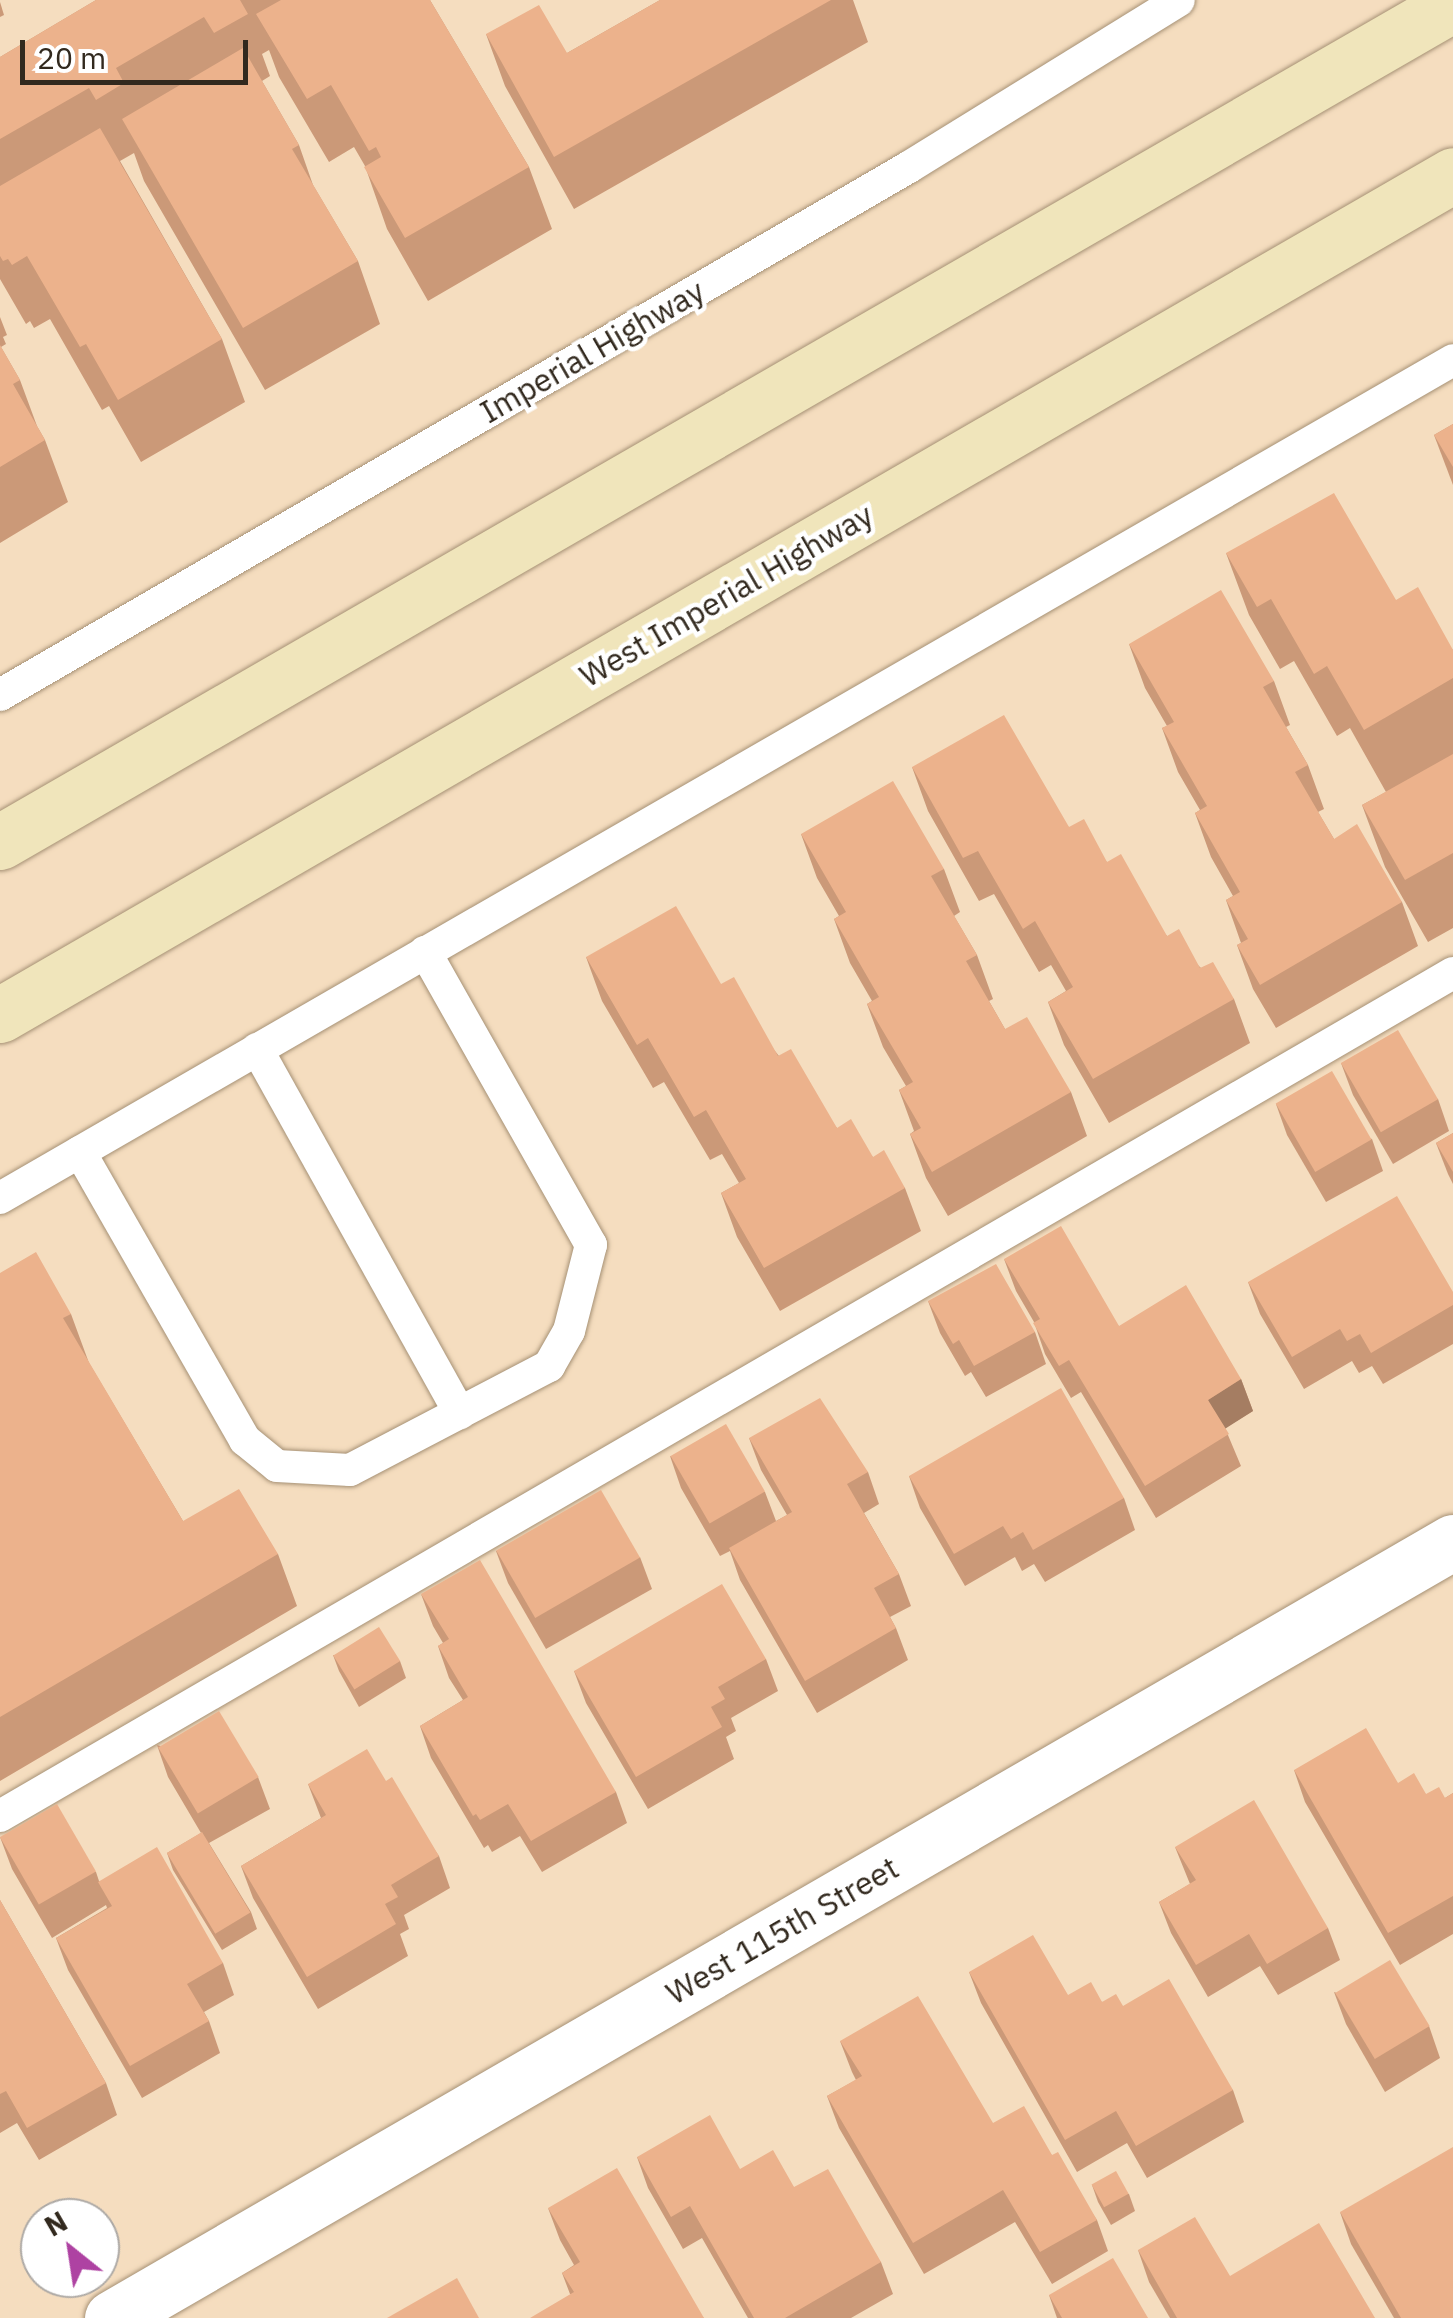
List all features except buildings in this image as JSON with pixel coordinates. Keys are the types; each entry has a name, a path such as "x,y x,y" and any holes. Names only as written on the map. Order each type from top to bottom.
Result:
{"main road":[{"path":"0,842 1453,4"},
{"name":"West Imperial Highway","path":"0,1014 1453,175"}],"street":[{"name":"West 115th Street","path":"112,2318 1453,1542"}],"lane":[{"name":"Imperial Highway","path":"0,695 909,168 1180,0"},
{"path":"0,1198 1453,360"},
{"path":"80,1152 246,1440 277,1466 350,1470 548,1366 568,1331 591,1245 425,952"},
{"path":"0,1816 1453,973"},
{"path":"257,1049 460,1413"}]}
